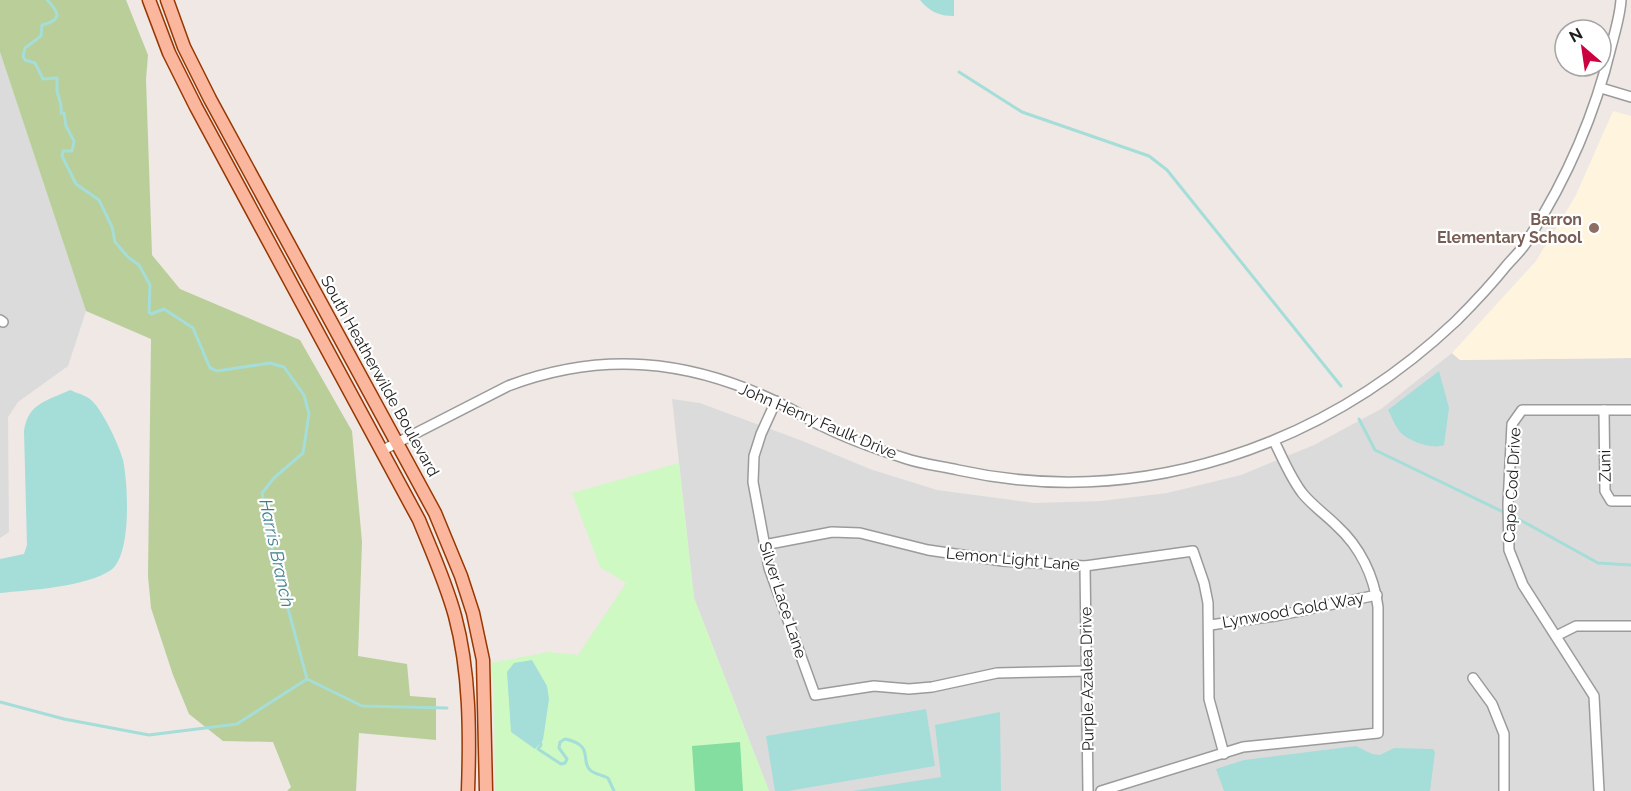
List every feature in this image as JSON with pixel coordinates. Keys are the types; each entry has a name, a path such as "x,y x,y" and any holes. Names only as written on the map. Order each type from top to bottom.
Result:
{"main road":[{"name":"South Heatherwilde Boulevard","path":"149,0 169,53 196,107 419,520 444,580 455,617 464,661 470,749 468,791"},
{"name":"South Heatherwilde Boulevard","path":"168,0 184,47 210,99 398,442 435,513 461,576 473,613 483,660 486,791"},
{"path":"196,107 210,99"}],"street":[{"name":"John Henry Faulk Drive","path":"381,452 508,386 572,367 624,362 663,366 710,375 776,401 822,427 907,459 992,478 1057,483 1160,475 1221,460 1274,441 1326,417 1380,384 1426,349 1478,300 1528,240 1556,189 1591,116 1601,88 1621,0"},
{"path":"1601,88 1631,97"},
{"name":"Silver Lace Lane","path":"776,401 754,456 753,482 769,568 814,695 874,686 909,690 997,673 1088,671"},
{"name":"Zuni","path":"1605,410 1605,491 1611,501 1631,501"},
{"name":"Cape Cod Drive","path":"1599,791 1594,696 1524,585 1509,550 1512,424 1522,411 1631,410"},
{"path":"1101,791 1243,747 1378,733 1377,595 1360,554 1338,526 1303,494 1274,441"},
{"name":"Lemon Light Lane","path":"764,545 832,532 860,533 928,550 1003,561 1085,566 1193,551 1204,583 1210,625"},
{"name":"Purple Azalea Drive","path":"1085,566 1088,791"},
{"name":"Lynwood Gold Way","path":"1210,625 1276,616 1377,595"},
{"path":"1210,625 1209,699 1224,754"},
{"path":"1556,636 1576,626 1631,626"},
{"path":"1473,678 1492,704 1504,734 1504,791"}],"shaded area":[{"path":"0,52 86,311 68,366 18,402 8,417 9,532 0,538"},
{"name":"Barron Elementary School","path":"1613,111 1631,116 1631,358 1460,360 1452,353 1536,261 1576,195"},
{"path":"1452,353 1460,360 1631,358 1631,791 769,791 694,598 672,399 700,403 870,469 937,490 1034,503 1101,501 1167,493 1241,475 1314,445 1381,409"}],"green space":[{"path":"0,0 126,0 148,55 146,79 152,255 180,289 300,340 352,431 362,542 358,656 407,664 410,696 436,698 436,740 359,733 356,791 287,791 291,787 273,742 223,741 189,714 173,675 151,608 148,576 151,339 86,311 0,52"},
{"path":"679,463 694,598 769,791 495,791 494,696 491,663 548,652 578,655 626,583 600,567 572,493"},
{"path":"740,742 743,791 695,791 692,746"}],"water":[{"path":"920,0 954,0 954,16 935,12 927,8"},
{"path":"1439,371 1449,408 1444,445 1421,444 1400,432 1388,410"},
{"path":"70,390 91,400 100,411 110,428 123,460 127,518 118,562 111,570 100,576 73,584 0,593 0,559 24,554 27,545 24,431 26,422 40,404"},
{"path":"532,660 547,686 549,699 543,740 535,749 511,732 507,672 514,663"},
{"path":"926,709 935,766 788,791 775,791 766,736"},
{"path":"1000,712 1001,791 852,791 941,777 935,725"},
{"path":"1356,746 1372,754 1380,755 1394,748 1433,749 1435,752 1430,791 1224,791 1216,769 1244,760"}],"waterway":[{"name":"Harris Branch","path":"47,0 55,9 57,16 53,21 42,25 41,36 25,48 23,56 25,60 35,63 43,79 57,78 61,113 64,113 66,126 74,141 72,151 63,151 62,156 76,184 99,200 112,227 115,242 128,257 139,265 150,285 149,312 151,314 164,309 193,328 210,368 217,371 270,363 284,367 304,395 309,414 303,453 274,478 262,493 273,553 307,679"},
{"path":"959,72 1022,112 1149,156 1167,170 1341,386"},
{"path":"1359,419 1375,450 1524,522 1598,563 1631,565"},
{"name":"Harris Branch","path":"307,679 362,706 447,708"},
{"path":"0,702 64,719 149,735 237,724 307,679"},
{"name":"Harris Branch","path":"540,740 541,745 538,749 561,764 567,759 559,748 560,742 565,739 580,745 585,753 587,766 594,773 608,778 614,791"}],"place":[{"name":"Barron Elementary School","path":"1594,228"}]}
